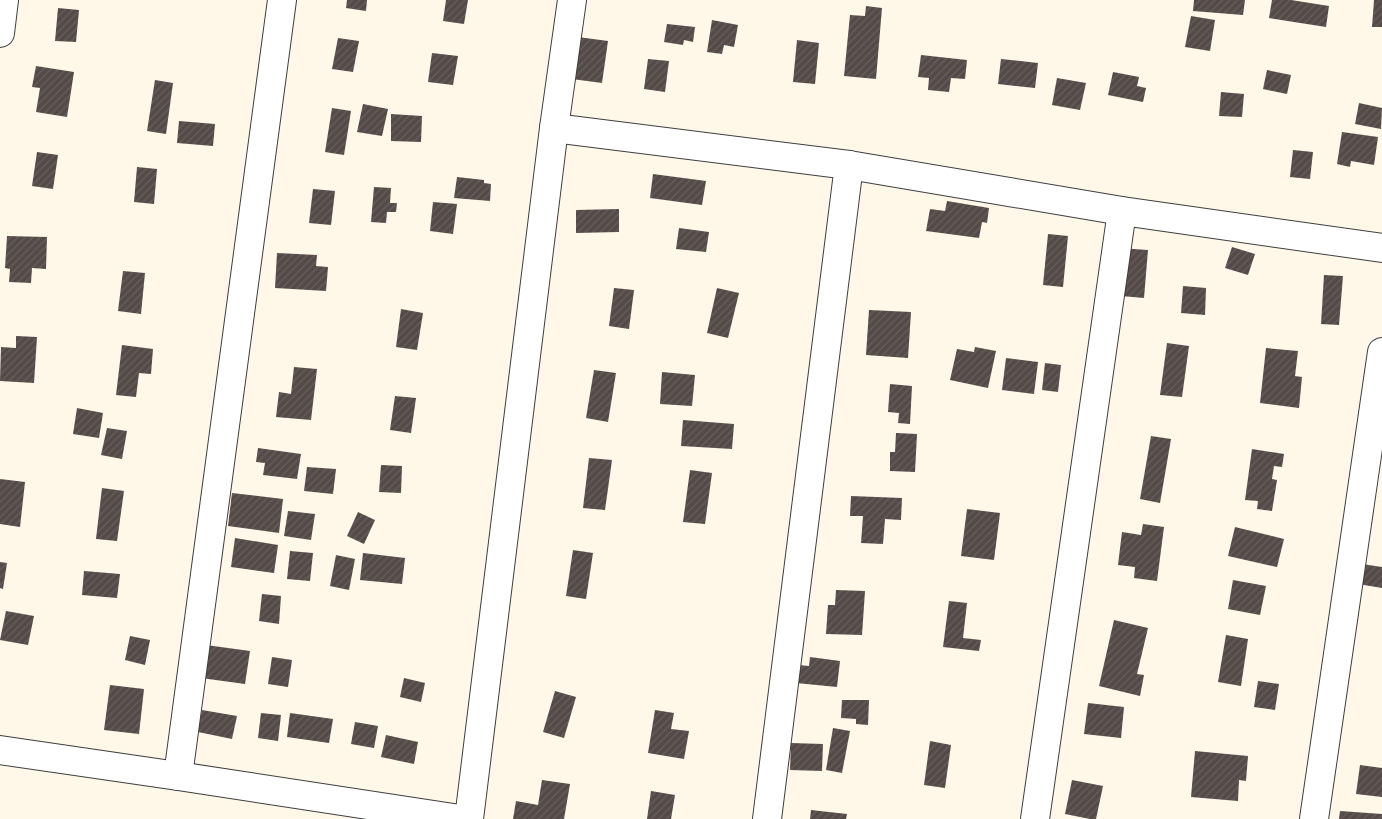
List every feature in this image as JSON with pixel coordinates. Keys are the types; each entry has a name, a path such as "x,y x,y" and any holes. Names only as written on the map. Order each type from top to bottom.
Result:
{"street":[{"path":"0,33 4,0"},
{"path":"178,776 282,0"},
{"path":"468,819 554,128 572,0"},
{"path":"554,128 849,165 1122,211 1382,248"},
{"path":"767,819 849,165"},
{"path":"1034,819 1122,211"},
{"path":"1314,819 1382,352"},
{"path":"0,750 460,819"}],"building":[{"path":"347,0 367,0 366,11 346,8"},
{"path":"446,0 468,0 464,24 443,21"},
{"path":"1194,0 1245,0 1243,15 1193,11"},
{"path":"1272,0 1291,0 1329,6 1326,27 1269,18"},
{"path":"1374,0 1382,0 1382,27 1372,27"},
{"path":"866,6 882,8 876,79 844,76 850,15 865,16"},
{"path":"58,8 79,10 76,42 55,41"},
{"path":"1191,16 1215,20 1210,51 1185,47"},
{"path":"712,20 738,25 734,47 724,45 722,54 707,52"},
{"path":"667,24 695,27 693,42 684,40 683,45 664,42"},
{"path":"578,37 608,41 602,83 572,79"},
{"path":"338,38 359,41 353,72 332,69"},
{"path":"797,40 819,43 815,84 793,82"},
{"path":"432,53 458,56 453,85 428,82"},
{"path":"921,55 967,60 965,79 951,78 949,92 928,90 929,78 918,77"},
{"path":"648,59 669,61 665,92 644,89"},
{"path":"1001,59 1038,63 1035,88 998,84"},
{"path":"36,66 74,72 67,117 36,112 40,88 32,87"},
{"path":"1267,70 1291,75 1287,94 1263,89"},
{"path":"1113,72 1139,77 1137,86 1146,88 1143,102 1108,95"},
{"path":"1057,78 1086,83 1080,110 1052,105"},
{"path":"155,80 173,83 166,134 147,131"},
{"path":"1221,92 1244,94 1242,117 1219,116"},
{"path":"1359,103 1382,108 1381,129 1355,124"},
{"path":"363,104 388,109 382,136 357,132"},
{"path":"332,108 351,111 344,155 325,152"},
{"path":"391,114 422,116 421,142 391,141"},
{"path":"179,121 215,124 213,146 177,143"},
{"path":"1342,132 1378,137 1374,165 1351,161 1350,167 1337,164"},
{"path":"1293,150 1313,152 1310,179 1290,177"},
{"path":"37,152 58,155 53,189 32,186"},
{"path":"137,167 157,169 154,204 134,202"},
{"path":"653,174 706,181 702,205 650,198"},
{"path":"457,177 484,180 484,183 491,184 490,201 454,198"},
{"path":"374,187 391,188 390,203 397,203 396,212 387,212 386,223 371,222"},
{"path":"313,189 335,191 331,225 309,223"},
{"path":"947,201 989,208 987,223 982,222 979,238 926,231 930,209 945,211"},
{"path":"433,202 457,204 453,234 430,231"},
{"path":"619,209 619,232 576,233 576,210"},
{"path":"679,228 709,232 706,252 676,249"},
{"path":"1048,234 1068,236 1063,287 1043,285"},
{"path":"7,236 47,237 46,269 32,268 31,283 9,282 10,269 5,268"},
{"path":"1232,247 1255,254 1248,275 1225,268"},
{"path":"1119,248 1148,250 1144,298 1121,296"},
{"path":"277,253 317,255 316,266 328,267 326,291 275,288"},
{"path":"123,271 145,273 141,314 118,311"},
{"path":"1324,275 1343,276 1339,325 1321,324"},
{"path":"1183,286 1206,288 1205,315 1181,313"},
{"path":"614,288 634,290 629,329 609,326"},
{"path":"717,288 739,293 728,338 707,333"},
{"path":"401,309 423,313 417,350 396,347"},
{"path":"869,310 911,312 908,358 866,355"},
{"path":"16,336 37,337 34,383 0,381 1,347 16,348"},
{"path":"1167,343 1189,346 1182,397 1160,395"},
{"path":"122,345 153,349 151,374 139,373 136,397 116,395"},
{"path":"975,347 996,351 988,388 950,380 957,349 974,352"},
{"path":"1266,348 1298,351 1295,376 1302,377 1299,408 1260,403"},
{"path":"1006,358 1038,362 1034,394 1002,390"},
{"path":"1045,363 1061,365 1058,392 1042,390"},
{"path":"294,367 317,369 311,420 276,417 279,392 291,394"},
{"path":"594,370 616,373 608,422 586,418"},
{"path":"662,372 695,375 692,406 660,404"},
{"path":"890,384 912,386 910,424 898,423 899,413 888,412"},
{"path":"395,396 416,398 411,433 390,430"},
{"path":"77,408 103,413 99,438 73,434"},
{"path":"683,420 734,424 732,449 681,446"},
{"path":"107,428 127,431 122,459 101,455"},
{"path":"896,433 917,434 915,472 890,471 890,452 895,452"},
{"path":"1151,436 1171,439 1160,503 1140,499"},
{"path":"258,448 301,454 297,479 263,475 265,463 256,462"},
{"path":"1252,449 1284,454 1282,467 1274,466 1272,479 1277,480 1272,511 1257,509 1258,501 1245,500"},
{"path":"589,458 612,460 605,510 583,508"},
{"path":"381,465 402,466 401,493 379,492"},
{"path":"307,467 336,469 333,494 304,491"},
{"path":"690,470 712,473 705,524 683,522"},
{"path":"0,479 25,482 20,527 0,524"},
{"path":"102,488 124,491 117,541 96,539"},
{"path":"232,493 283,499 279,533 228,526"},
{"path":"851,496 902,498 901,520 885,519 883,544 861,543 863,516 850,516"},
{"path":"967,509 1000,513 994,560 961,556"},
{"path":"288,511 315,514 311,540 284,536"},
{"path":"358,512 375,520 364,544 347,536"},
{"path":"1143,524 1164,527 1157,581 1134,578 1135,567 1118,565 1122,532 1141,535"},
{"path":"1235,527 1284,539 1277,567 1228,556"},
{"path":"235,538 278,545 274,573 231,567"},
{"path":"573,550 593,553 586,599 566,596"},
{"path":"290,551 313,553 310,581 287,579"},
{"path":"363,553 405,558 402,584 360,580"},
{"path":"336,555 355,559 349,590 330,586"},
{"path":"0,562 7,563 3,589 0,588"},
{"path":"1362,564 1382,567 1382,588 1358,584"},
{"path":"84,571 120,574 117,598 82,595"},
{"path":"1233,580 1266,586 1260,615 1228,609"},
{"path":"836,590 865,591 862,635 826,634 828,605 835,605"},
{"path":"262,594 281,596 279,624 259,621"},
{"path":"949,601 967,603 963,638 981,640 979,651 943,647"},
{"path":"6,611 34,616 28,645 0,640"},
{"path":"1114,620 1148,628 1137,674 1144,675 1140,696 1099,686"},
{"path":"1226,635 1248,639 1241,686 1218,682"},
{"path":"130,636 150,640 145,665 125,660"},
{"path":"206,645 250,651 245,684 201,678"},
{"path":"272,657 292,660 288,687 268,684"},
{"path":"810,657 840,661 837,687 796,683 799,665 809,666"},
{"path":"404,678 425,683 421,702 400,697"},
{"path":"1258,681 1279,684 1275,710 1254,707"},
{"path":"110,685 144,689 139,734 104,730"},
{"path":"555,691 576,697 564,738 543,732"},
{"path":"842,700 869,700 868,725 856,724 856,719 841,718"},
{"path":"1088,703 1124,707 1121,738 1084,734"},
{"path":"202,710 237,716 232,739 198,732"},
{"path":"655,710 674,713 671,729 689,731 684,759 648,753"},
{"path":"261,713 281,715 278,741 258,738"},
{"path":"290,713 333,719 329,743 287,737"},
{"path":"355,722 378,726 374,748 351,744"},
{"path":"833,728 850,731 842,773 826,770"},
{"path":"386,735 418,742 414,764 381,757"},
{"path":"930,741 951,745 945,788 924,785"},
{"path":"791,743 823,744 822,771 790,770"},
{"path":"1195,751 1248,756 1246,781 1239,780 1238,801 1191,797"},
{"path":"1360,765 1382,768 1382,797 1356,794"},
{"path":"542,780 570,784 564,819 513,819 516,801 538,805"},
{"path":"1072,780 1103,786 1096,819 1065,814"},
{"path":"651,791 675,795 671,819 647,819"},
{"path":"811,810 847,814 846,819 810,819"},
{"path":"1340,811 1382,814 1382,819 1339,819"}]}
